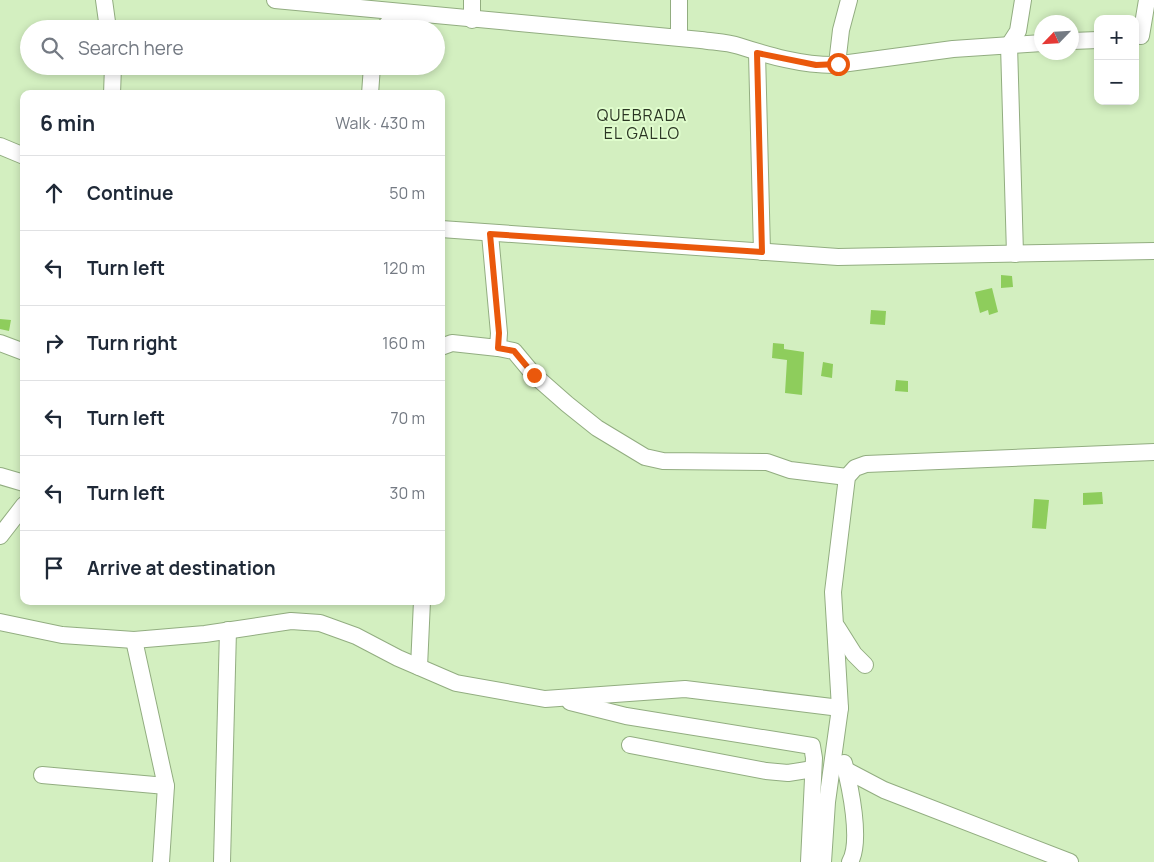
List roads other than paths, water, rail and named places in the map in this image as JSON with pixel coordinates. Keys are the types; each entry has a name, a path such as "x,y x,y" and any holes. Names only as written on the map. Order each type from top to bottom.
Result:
{"street":[{"path":"104,0 107,20"},
{"path":"275,0 679,38 739,46 757,53 816,65 838,64 953,49 1034,43"},
{"path":"472,0 472,20"},
{"path":"679,0 679,38"},
{"path":"838,64 841,30 849,0"},
{"path":"1015,254 1009,45 1018,31 1023,0"},
{"path":"1142,36 1147,0"},
{"path":"391,20 398,12"},
{"path":"1079,41 1094,40"},
{"path":"757,53 762,252"},
{"path":"112,75 112,90"},
{"path":"370,90 371,75"},
{"path":"0,146 20,154"},
{"path":"445,229 838,257 1154,251"},
{"path":"490,234 499,333 498,348"},
{"path":"0,343 20,350"},
{"path":"445,346 452,343 514,351 534,375 567,404 597,428 646,457 663,461 767,462 790,470 847,477"},
{"path":"823,862 827,802 840,708 833,592 847,477 855,468 866,464 1154,452"},
{"path":"0,476 20,483"},
{"path":"0,536 20,510"},
{"path":"419,667 422,605"},
{"path":"0,622 62,635 134,640 291,621 320,623 356,636 456,683 545,700 686,689 840,708"},
{"path":"836,626 854,654 865,665"},
{"path":"222,862 228,630"},
{"path":"134,640 166,786 161,862"},
{"path":"561,698 573,704 626,716 804,743 812,746 814,764 809,862"},
{"path":"630,745 766,771 788,773 814,764 836,744"},
{"path":"836,744 846,770 853,817 855,849 850,862"},
{"path":"846,770 884,790 1070,862"},
{"path":"42,775 166,786"}],"district":[{"name":"QUEBRADA EL GALLO","path":"642,124"}]}
